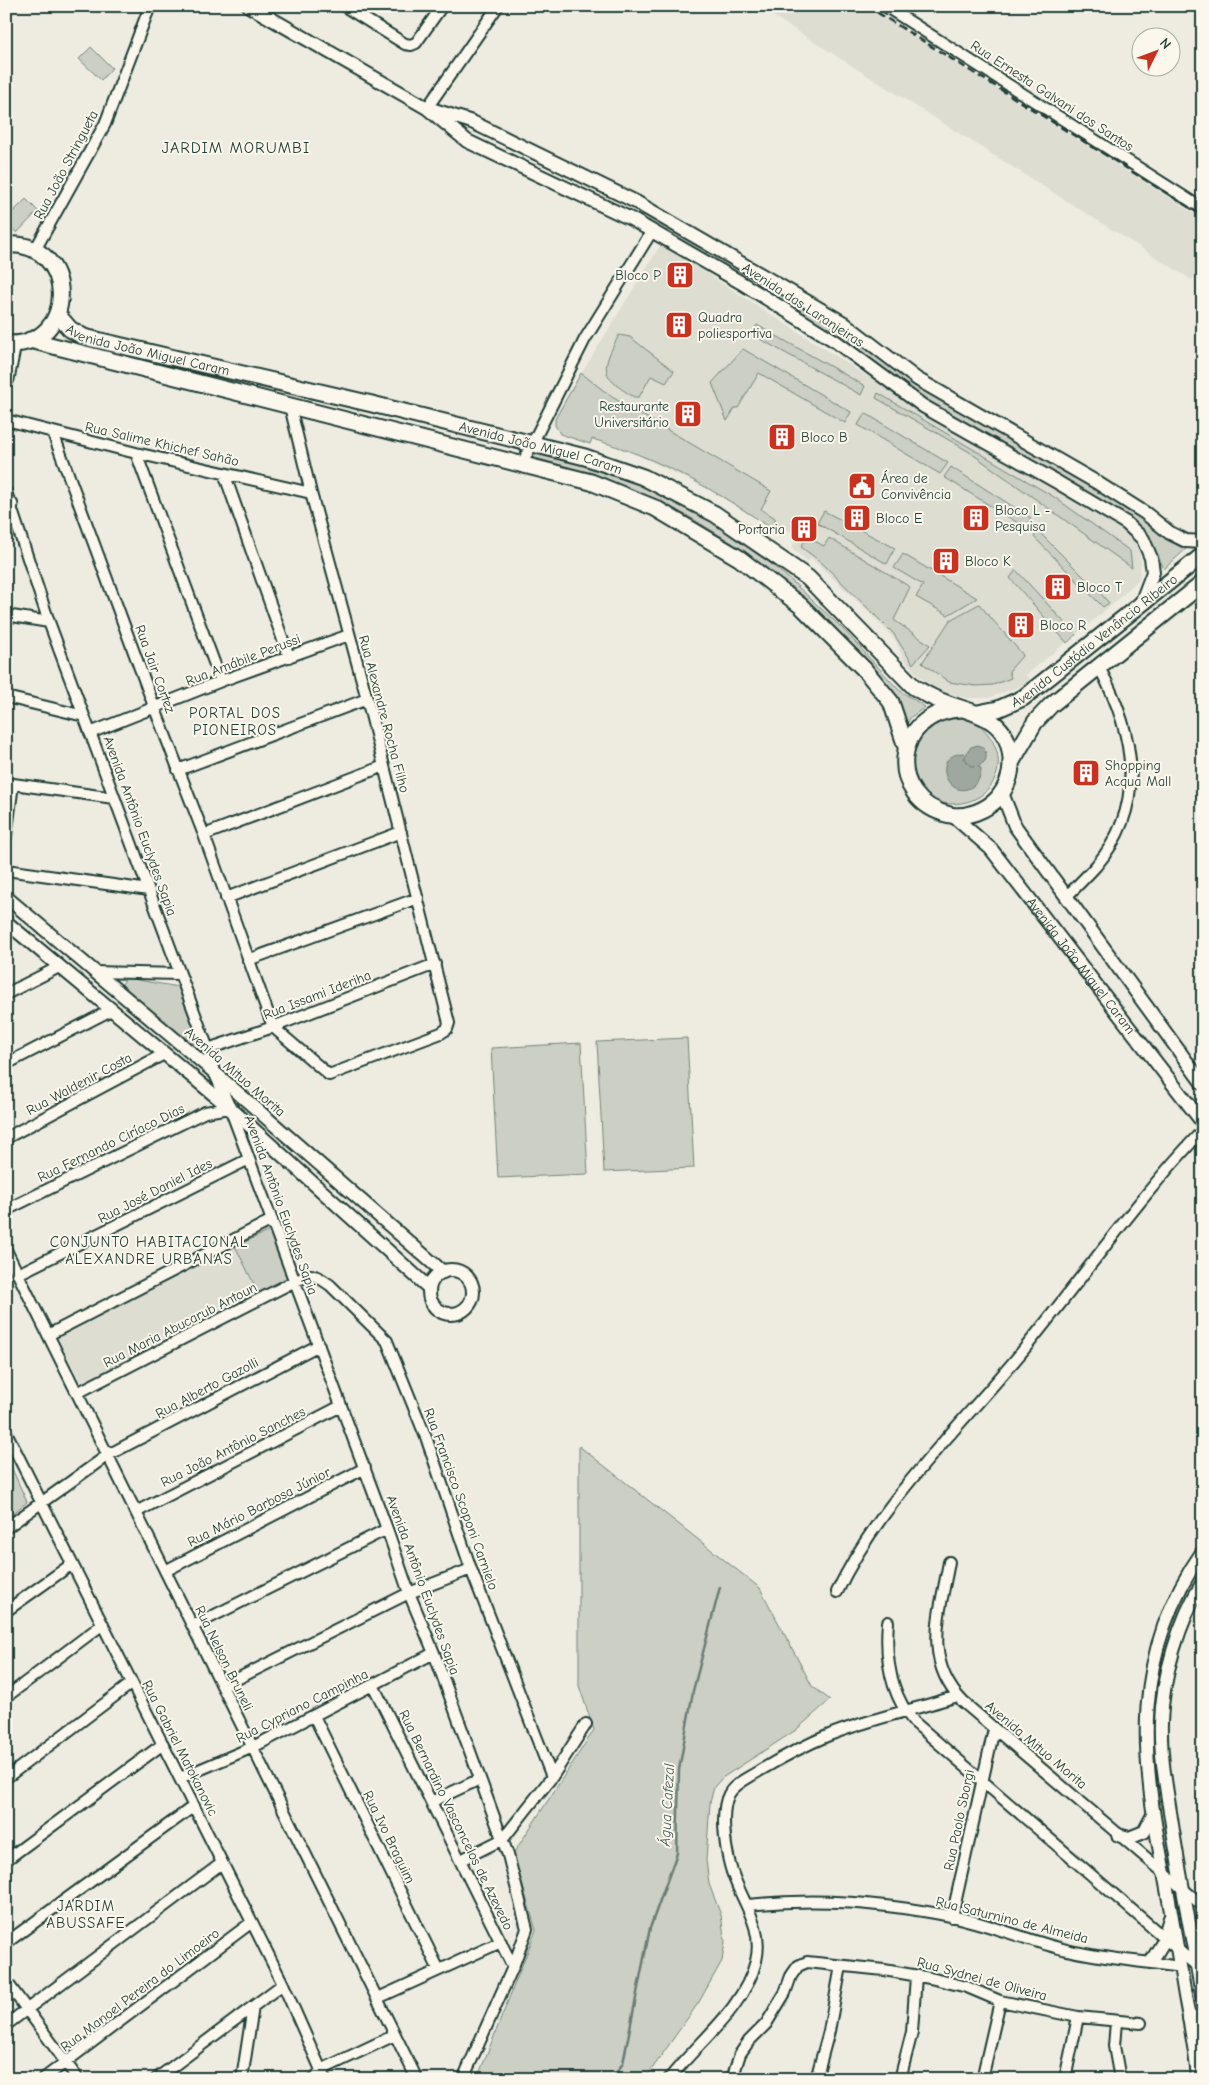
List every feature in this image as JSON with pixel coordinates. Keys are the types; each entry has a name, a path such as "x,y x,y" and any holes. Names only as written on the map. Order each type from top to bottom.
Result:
{"main road":[{"path":"6,245 20,245 35,250 46,258 57,275 62,294 57,314 44,332 30,340 9,344 6,379"},
{"name":"Avenida João Miguel Caram","path":"57,314 70,329 84,337 531,443 585,457 643,477 715,514 808,578 914,687 934,698 962,709"},
{"name":"Avenida João Miguel Caram","path":"30,340 591,482 655,508 739,558 801,606 864,669 891,702 906,747"},
{"name":"Avenida Custódio Venâncio Ribeiro","path":"978,713 998,709 1023,698 1203,555"},
{"name":"Avenida Custódio Venâncio Ribeiro","path":"1011,764 1036,722 1052,705 1203,583"},
{"path":"962,709 978,713 994,723 1005,737 1011,754 1010,774 1002,793 985,808 970,814 952,815 937,811 913,792 905,770 906,747 915,730 928,717 944,710 962,709"}],"street":[{"name":"Rua João Stringueta","path":"35,250 105,124 150,6"},
{"name":"Avenida das Laranjeiras","path":"249,6 427,108 467,141 631,219 740,282 835,341 923,406 1126,523 1144,539 1152,558 1153,572 1140,606"},
{"path":"344,6 405,44 411,45 416,43 442,6"},
{"path":"427,108 498,6"},
{"name":"Rua Ernesta Galvani dos Santos","path":"885,6 1203,209"},
{"name":"Avenida das Laranjeiras","path":"427,108 472,122 636,202 844,323 917,379 1096,482 1144,513 1170,533 1186,541 1203,542"},
{"path":"522,464 584,339 652,231"},
{"name":"Rua Alexandre Rocha Filho","path":"273,1028 329,1075 441,1034 447,1029 449,1020 290,406"},
{"name":"Rua Salime Khichef Sahão","path":"6,420 136,453 311,493"},
{"name":"Rua Jair Cortez","path":"53,432 178,770 204,835 273,1028"},
{"path":"136,453 221,681"},
{"path":"224,473 289,657"},
{"name":"Avenida Antônio Euclydes Sapia","path":"8,499 49,622 208,1049 214,1072 230,1108 295,1281 365,1468 409,1593 434,1653 508,1855 527,1930 513,1967"},
{"path":"6,615 49,622"},
{"name":"Rua Amábile Perussi","path":"90,733 221,681 349,635"},
{"path":"1067,896 1097,865 1110,845 1121,826 1129,799 1132,769 1130,749 1123,719 1114,693 1099,667"},
{"path":"6,697 84,716"},
{"path":"178,770 367,699"},
{"path":"204,835 384,766"},
{"path":"6,837 10,783 114,798"},
{"name":"Avenida João Miguel Caram","path":"1002,793 1015,826 1203,1084"},
{"name":"Avenida João Miguel Caram","path":"952,815 991,849 1203,1123"},
{"path":"226,898 401,832"},
{"path":"6,870 149,890"},
{"name":"Avenida Mituo Morita","path":"6,897 214,1072 443,1272"},
{"path":"248,960 418,898"},
{"path":"6,922 230,1108 429,1288"},
{"name":"Rua Issami Ideriha","path":"208,1049 273,1028 435,964"},
{"path":"6,994 59,966"},
{"path":"94,972 179,974"},
{"path":"6,1064 111,1010"},
{"name":"Rua Waldenir Costa","path":"6,1138 164,1054"},
{"name":"Rua Fernando Ciríaco Dias","path":"6,1210 205,1112 230,1108"},
{"path":"837,1592 849,1566 866,1540 905,1488 1015,1360 1162,1176 1203,1130"},
{"name":"Rua José Daniel Ides","path":"18,1274 249,1159"},
{"path":"48,1334 272,1220"},
{"name":"Rua Nelson Bruneli","path":"6,1250 418,2079"},
{"path":"454,1270 463,1274 471,1283 473,1294 467,1308 460,1312 449,1314 438,1310 430,1298 429,1288 434,1278 443,1272 454,1270"},
{"name":"Rua Francisco Scoponi Carnielo","path":"295,1281 311,1276 318,1277 330,1285 387,1341 426,1440 471,1569 552,1777"},
{"name":"Rua Maria Abucarub Antoun","path":"77,1393 295,1281"},
{"name":"Rua Alberto Gazolli","path":"6,1528 108,1455 319,1345"},
{"name":"Rua João Antônio Sanches","path":"136,1512 341,1406"},
{"name":"Rua Gabriel Matokanovic","path":"6,1432 284,1984 323,2074"},
{"name":"Rua Mário Barbosa Júnior","path":"166,1571 365,1468"},
{"path":"193,1626 387,1529"},
{"path":"1198,2079 1198,2046 1189,2018 1153,1815 1147,1770 1146,1735 1149,1684 1156,1650 1169,1613 1181,1588 1203,1552"},
{"name":"Avenida Mituo Morita","path":"949,1562 936,1642 938,1659 944,1675 957,1696 1203,1906"},
{"path":"6,1611 72,1564"},
{"path":"223,1686 409,1593 471,1569"},
{"path":"1203,1582 1183,1622 1171,1659 1161,1722 1162,1759 1182,1888 1200,1968 1203,2001"},
{"path":"888,1622 888,1662 893,1687 906,1712 922,1730 1200,1968"},
{"path":"6,1697 102,1624"},
{"name":"Rua Cypriano Campinha","path":"180,1778 253,1748 434,1653"},
{"path":"6,1778 132,1683"},
{"name":"Rua Bernardino Vasconcelos de Azevedo","path":"373,1685 513,1967"},
{"path":"669,2079 735,2005 746,1988 756,1960 758,1942 754,1921 733,1877 725,1840 725,1808 732,1789 764,1768 825,1737 957,1696"},
{"name":"Rua Ivo Braguim","path":"314,1716 440,1970"},
{"path":"461,1860 502,1839 552,1777 586,1724"},
{"name":"Rua Paolo Sborgi","path":"952,1916 994,1729"},
{"path":"6,1860 163,1744"},
{"path":"431,1802 480,1778"},
{"path":"6,1943 194,1806"},
{"path":"1118,1835 1128,1838 1144,1832 1153,1815"},
{"path":"6,2025 222,1863"},
{"name":"Rua Saturnino de Almeida","path":"748,1905 790,1900 840,1901 952,1916 1070,1951 1180,1967"},
{"path":"1150,1962 1159,1950 1171,1913"},
{"name":"Rua Manoel Pereira do Limoeiro","path":"43,2079 252,1922"},
{"path":"378,1998 501,1942"},
{"name":"Rua Sydnei de Oliveira","path":"732,2079 740,2054 749,2041 766,2024 785,1993 791,1976 798,1966 807,1962 884,1970 962,1986 1000,2001 1078,2017 1141,2023"},
{"path":"816,2079 830,2031 841,1966"},
{"path":"464,2079 513,1967"},
{"path":"900,2079 912,2032 916,1976"},
{"path":"6,1981 78,2079"},
{"path":"157,2078 284,1984"},
{"path":"982,2079 1000,2001"},
{"path":"242,2079 253,2007"},
{"path":"1066,2079 1078,2017"},
{"path":"1189,2018 1203,2017"},
{"path":"1116,2022 1114,2046 1120,2079"},
{"path":"314,2079 395,2035"}],"shaded area":[{"path":"757,6 867,6 1203,219 1203,270 1200,269 1192,280"},
{"path":"91,47 112,68 101,80 79,59"},
{"path":"26,199 38,211 17,233 6,223 6,219"},
{"path":"641,212 772,283 899,360 1149,520 1186,549 1164,569 1147,532 1123,513 925,401 843,338 641,220"},
{"path":"661,244 895,394 1136,538 1141,561 1139,579 1113,604 1026,675 1030,680 1023,685 989,698 969,698 950,695 927,683 916,673 903,659 896,641 868,611 811,558 808,562 793,549 793,544 798,536 782,527 775,531 712,491 627,450 592,439 590,444 560,434 555,425 556,415"},
{"path":"757,325 865,386 861,395 751,334"},
{"path":"619,335 630,337 674,371 666,383 651,376 639,397 634,397 614,383 609,377 607,364"},
{"path":"743,349 851,412 845,423 759,373 738,408 735,408 727,421 712,383"},
{"path":"581,373 612,397 771,491 761,509 775,518 775,521 782,527 775,531 710,489 641,455 592,439 590,444 560,434 555,425 555,419"},
{"path":"878,393 1054,497 1130,551 1132,568 968,451 876,398"},
{"path":"865,413 948,463 940,474 858,425"},
{"path":"533,452 556,455 650,487 709,519 756,551 794,583 842,628 899,690 925,707 911,717 906,725 790,588 732,543 688,516 603,477 532,457"},
{"path":"951,467 1031,518 1026,528 944,477"},
{"path":"824,511 895,548 887,564 817,523"},
{"path":"1038,531 1109,603 1103,607 1096,600 1034,537"},
{"path":"807,537 824,546 829,538 910,587 894,620 930,645 913,664 893,633 821,562 801,547"},
{"path":"903,554 977,598 948,615 916,597 923,585 894,568"},
{"path":"1016,570 1076,635 1067,643 1010,578"},
{"path":"979,604 1023,655 1009,671 1011,678 993,685 976,686 949,682 922,663 950,620"},
{"path":"963,716 974,721 984,729 991,739 998,761 997,773 992,784 983,794 975,799 955,804 935,801 919,790 914,781 911,743 935,720"},
{"path":"978,745 984,750 986,756 985,761 978,767 981,768 981,773 977,782 964,790 956,788 950,784 946,777 947,761 953,756 964,753 966,762 974,767 967,762 965,756 971,747"},
{"path":"126,978 179,987 198,1041 190,1045 122,989 122,984"},
{"path":"687,1038 694,1168 604,1172 597,1042"},
{"path":"581,1043 588,1174 498,1178 491,1048"},
{"path":"270,1231 291,1279 259,1294 235,1246"},
{"path":"235,1246 259,1294 82,1384 56,1335"},
{"path":"579,1446 760,1588 812,1686 830,1700 796,1730 722,1778 714,1787 710,1803 706,1860 709,1884 721,1915 725,1942 722,1961 699,2002 645,2079 477,2079 536,1930 513,1854 594,1730 579,1686"},
{"path":"9,1462 27,1502 6,1519 6,1464"}],"waterway":[{"name":"Água Cafezal","path":"612,2079 623,2063 650,1928 677,1853 679,1770 693,1691 720,1587"}],"railway":[{"path":"867,6 1203,216"}],"place":[{"name":"Bloco P","path":"680,275"},
{"name":"Quadra poliesportiva","path":"679,325"},
{"name":"Restaurante Universitário","path":"688,414"},
{"name":"Bloco B","path":"782,437"},
{"name":"Área de Convivência","path":"862,486"},
{"name":"Bloco E","path":"857,518"},
{"name":"Bloco L - Pesquisa","path":"976,518"},
{"name":"Portaria","path":"804,529"},
{"name":"Bloco K","path":"946,561"},
{"name":"Bloco T","path":"1058,587"},
{"name":"Bloco R","path":"1021,625"},
{"name":"Shopping Acqua Mall","path":"1086,773"}],"district":[{"name":"JARDIM MORUMBI","path":"236,148"},
{"name":"PORTAL DOS PIONEIROS","path":"235,722"},
{"name":"CONJUNTO HABITACIONAL ALEXANDRE URBANAS","path":"149,1250"},
{"name":"JARDIM ABUSSAFE","path":"86,1914"}]}
